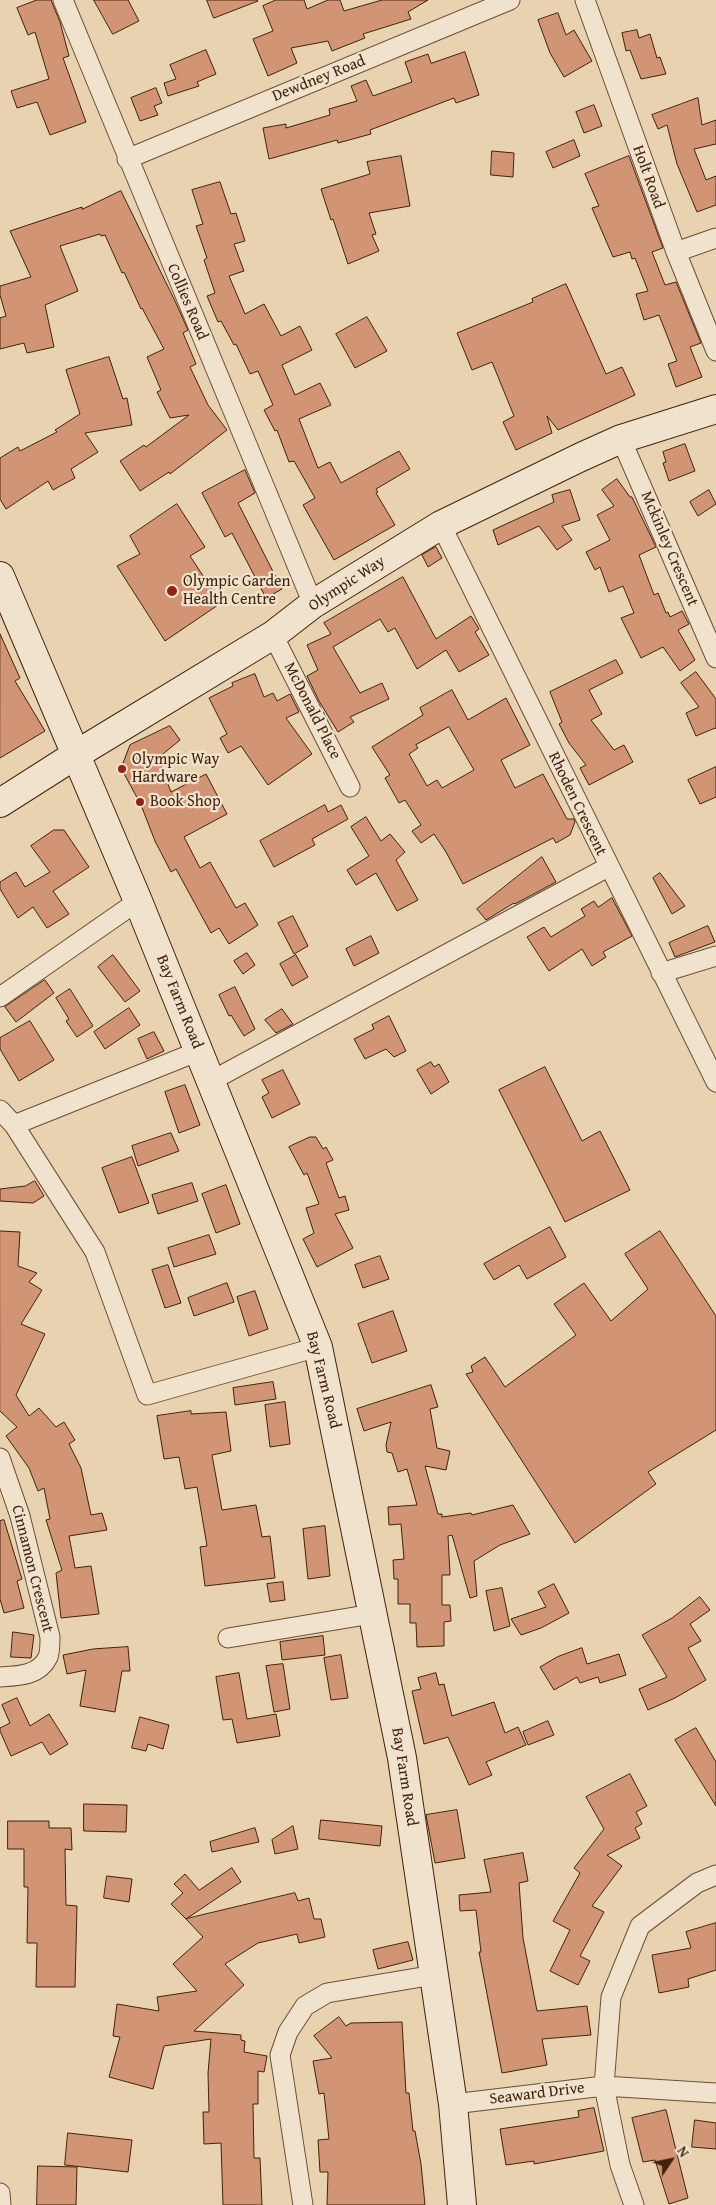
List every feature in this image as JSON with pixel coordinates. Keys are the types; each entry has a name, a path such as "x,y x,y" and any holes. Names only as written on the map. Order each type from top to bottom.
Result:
{"street":[{"name":"Collies Road","path":"63,0 313,604"},
{"name":"Dewdney Road","path":"127,158 510,0"},
{"name":"Holt Road","path":"585,0 676,252 716,351"},
{"path":"676,252 716,238"},
{"name":"Olympic Way","path":"0,803 77,754 274,635 313,604 441,525 621,439 716,409"},
{"name":"Mckinley Crescent","path":"621,439 716,658"},
{"name":"Rhoden Crescent","path":"441,525 608,867 716,1082"},
{"name":"Bay Farm Road","path":"0,576 138,901 318,1346 402,1758 453,2104 462,2205"},
{"name":"McDonald Place","path":"274,635 350,787"},
{"path":"211,1081 608,867"},
{"path":"0,997 138,901"},
{"path":"662,973 716,956"},
{"path":"14,1125 198,1051"},
{"path":"0,1110 14,1125 95,1252 147,1395 318,1346"},
{"name":"Cinnamon Crescent","path":"0,1458 20,1516 50,1637 48,1656 38,1668 27,1676 0,1678"},
{"path":"228,1638 372,1614"},
{"name":"Seaward Drive","path":"453,2104 604,2086 611,1998 640,1926 697,1883 716,1875"},
{"path":"303,2205 280,2055 288,2032 305,2006 327,1994 434,1975"},
{"path":"634,2205 620,2165 604,2086 716,2093"},
{"path":"0,2193 1,2205"}],"building":[{"path":"37,0 51,0 60,22 69,56 63,58 86,122 50,135 37,102 17,108 11,91 49,79 35,32 28,35 17,8"},
{"path":"94,0 128,0 139,21 113,34"},
{"path":"207,0 257,0 258,1 214,18"},
{"path":"276,0 304,0 307,9 328,0 340,0 344,11 382,0 428,0 408,12 411,19 363,34 365,38 332,51 328,41 291,48 297,63 268,76 253,39 273,31 263,6"},
{"path":"558,13 566,35 574,30 592,61 564,77 550,53 538,20"},
{"path":"637,30 639,38 650,34 657,58 660,57 666,74 641,79 630,50 626,51 622,33"},
{"path":"206,50 216,74 197,82 199,86 168,96 164,83 176,79 170,65"},
{"path":"465,52 479,95 456,103 454,98 370,130 371,134 338,143 337,140 269,159 263,128 286,124 286,128 330,115 329,109 357,101 351,86 366,80 373,96 412,82 405,62 428,54 431,63"},
{"path":"156,88 162,103 154,106 158,115 140,121 131,98"},
{"path":"698,98 702,125 716,120 716,144 694,149 706,180 716,176 716,205 697,212 677,164 667,125 658,129 652,115"},
{"path":"594,105 602,126 584,133 576,112"},
{"path":"574,140 580,156 553,168 546,152"},
{"path":"492,151 514,153 513,177 491,175"},
{"path":"401,156 410,206 369,213 376,234 372,235 379,251 348,264 321,189 370,174 367,162"},
{"path":"629,156 663,248 652,252 665,285 676,282 701,343 690,347 702,377 676,387 668,364 677,361 659,315 644,320 636,294 648,291 635,258 632,259 630,252 613,257 592,208 599,206 585,174"},
{"path":"220,182 231,214 236,213 245,241 234,244 244,271 229,276 245,314 264,304 281,336 300,326 312,350 282,365 295,395 320,383 331,405 299,419 318,468 330,462 341,483 399,451 410,469 376,489 378,492 376,493 395,525 334,560 303,505 315,498 294,461 289,462 277,430 275,431 264,410 273,405 258,371 250,374 236,344 234,345 221,321 218,322 207,296 215,293 204,260 207,258 196,226 203,224 192,190"},
{"path":"121,191 188,330 183,333 196,364 190,367 208,405 227,430 170,474 169,472 140,491 120,461 144,445 146,447 189,415 170,418 157,392 161,390 147,357 164,349 141,309 124,272 122,273 105,235 101,236 100,234 60,246 78,291 45,305 54,347 27,353 24,343 0,349 0,318 6,316 0,295 0,286 31,277 10,231 82,207 82,209"},
{"path":"566,284 606,374 622,367 635,395 558,430 547,416 552,433 516,450 503,422 514,416 492,362 472,370 457,333 533,302 532,299"},
{"path":"367,317 387,351 355,368 336,334"},
{"path":"109,357 123,399 127,398 132,425 85,433 98,452 71,469 75,478 53,490 48,481 6,509 0,499 0,458 18,447 20,451 57,432 55,430 80,414 66,370"},
{"path":"685,444 695,471 669,481 663,463 666,462 663,452"},
{"path":"245,470 255,493 238,503 282,589 266,598 232,533 225,537 202,493"},
{"path":"617,479 630,497 632,497 656,547 639,555 654,595 658,593 666,613 668,612 670,617 682,611 689,624 678,630 695,660 680,671 663,647 641,658 621,618 634,613 623,586 609,592 600,567 595,570 586,552 610,540 597,515 614,506 602,490"},
{"path":"570,490 580,520 562,526 572,540 557,550 539,526 498,545 493,530 554,502 552,495"},
{"path":"709,490 716,504 698,516 690,502"},
{"name":"Olympic Garden Health Centre","path":"177,504 205,547 190,556 221,603 165,641 117,566 140,554 130,536"},
{"path":"436,547 442,558 428,567 422,555"},
{"path":"403,577 436,639 471,616 479,629 475,632 489,655 459,672 446,650 417,669 395,628 388,632 380,619 333,647 360,693 382,683 389,699 350,717 354,722 338,732 319,701 307,676 318,670 307,645 331,634 324,623"},
{"path":"0,634 20,678 15,681 45,731 0,758"},
{"path":"616,660 623,673 589,690 602,714 591,720 614,750 624,745 633,762 589,785 580,768 586,765 569,743 559,724 562,722 550,692"},
{"path":"696,672 716,699 716,729 696,736 686,713 699,707 681,683"},
{"path":"255,674 264,697 273,693 277,701 290,694 299,712 286,718 312,754 268,785 241,746 228,753 220,738 227,734 209,698 233,686 232,683"},
{"path":"452,690 468,720 506,698 530,745 501,760 515,788 543,774 567,819 574,819 575,822 570,835 556,843 553,838 463,884 434,834 421,843 412,831 421,825 405,800 399,803 385,778 390,775 372,747 423,715 420,708","holes":["449,727 474,770 442,788 437,780 427,786 409,754 418,748 416,745"]},
{"path":"170,726 180,740 158,758 171,792 206,774 227,814 184,837 200,868 210,862 236,908 245,903 258,925 229,944 219,928 211,933 176,869 171,872 155,841 141,805 121,768 130,745"},
{"path":"716,767 716,797 700,804 688,780"},
{"path":"325,805 328,812 341,805 348,819 312,839 315,845 274,867 260,841"},
{"path":"366,817 381,841 390,834 405,852 396,860 418,900 397,911 376,873 356,885 347,870 369,856 351,827"},
{"path":"54,830 64,830 89,867 53,891 69,914 47,928 33,907 18,918 0,889 0,882 16,872 25,887 50,872 31,846"},
{"path":"542,857 556,882 514,903 486,920 477,909"},
{"path":"660,873 685,906 672,914 653,878"},
{"path":"612,898 632,936 603,952 606,957 592,966 582,949 549,971 527,937 544,927 551,937 585,916 581,909 594,901 598,907"},
{"path":"293,916 308,946 294,954 278,923"},
{"path":"708,926 715,942 675,957 669,943"},
{"path":"371,936 379,953 354,966 346,949"},
{"path":"247,953 255,965 243,974 234,961"},
{"path":"113,955 140,991 125,1002 98,967"},
{"path":"296,955 308,977 292,986 280,964"},
{"path":"45,980 54,993 16,1022 5,1007"},
{"path":"235,987 255,1029 244,1036 231,1015 229,1016 219,995"},
{"path":"70,989 93,1026 77,1037 66,1021 69,1019 56,998"},
{"path":"129,1008 140,1025 105,1049 94,1032"},
{"path":"282,1009 293,1024 276,1033 265,1020"},
{"path":"389,1016 406,1051 394,1057 386,1049 365,1059 354,1039 374,1029 372,1025"},
{"path":"30,1021 54,1060 19,1081 0,1049 0,1038"},
{"path":"154,1032 164,1051 147,1059 138,1039"},
{"path":"431,1062 434,1067 439,1064 449,1082 431,1094 417,1070"},
{"path":"545,1067 582,1141 600,1131 630,1190 565,1222 499,1090"},
{"path":"283,1070 300,1104 272,1118 262,1097 269,1093 262,1080"},
{"path":"185,1085 200,1125 179,1133 165,1092"},
{"path":"171,1133 179,1151 138,1166 132,1146"},
{"path":"310,1137 316,1137 323,1149 326,1147 333,1160 326,1163 339,1198 345,1196 349,1210 335,1214 353,1248 317,1267 303,1239 314,1233 306,1208 319,1204 307,1173 304,1175 289,1147"},
{"path":"132,1157 149,1203 119,1213 102,1168"},
{"path":"35,1181 44,1196 33,1203 0,1201 0,1189 25,1186"},
{"path":"192,1183 198,1201 158,1214 152,1195"},
{"path":"226,1185 240,1224 216,1233 202,1194"},
{"path":"550,1227 566,1257 527,1279 519,1265 494,1280 484,1264"},
{"path":"0,1231 20,1232 18,1266 37,1273 29,1282 42,1290 21,1324 45,1334 16,1395 29,1416 39,1408 56,1427 64,1422 75,1440 69,1444 81,1468 91,1515 102,1513 107,1530 69,1536 75,1568 91,1566 99,1614 61,1618 56,1573 62,1570 46,1520 50,1519 44,1488 38,1491 29,1468 6,1436 17,1427 0,1411"},
{"path":"660,1231 716,1316 716,1430 648,1472 656,1484 575,1543 466,1374 473,1372 471,1366 485,1357 505,1387 576,1335 554,1304 584,1283 611,1321 648,1289 625,1254"},
{"path":"209,1235 216,1254 174,1267 168,1248"},
{"path":"380,1256 389,1279 363,1288 355,1265"},
{"path":"168,1265 181,1303 165,1308 152,1270"},
{"path":"227,1283 234,1302 194,1316 188,1298"},
{"path":"255,1291 268,1329 249,1336 237,1297"},
{"path":"393,1311 407,1351 372,1363 358,1324"},
{"path":"273,1382 276,1399 235,1405 233,1388"},
{"path":"431,1385 438,1407 430,1409 437,1448 450,1451 446,1470 425,1466 438,1514 442,1514 442,1517 471,1513 472,1515 513,1505 530,1534 500,1545 474,1561 477,1596 470,1598 452,1535 448,1536 450,1575 442,1575 442,1605 450,1605 451,1621 444,1622 444,1646 417,1647 416,1623 410,1623 410,1604 398,1604 398,1579 394,1579 393,1560 404,1559 401,1524 389,1525 388,1507 417,1505 407,1469 398,1472 392,1453 387,1452 386,1445 391,1422 364,1431 357,1409"},
{"path":"285,1402 290,1444 270,1447 265,1405"},
{"path":"191,1411 191,1414 226,1412 231,1451 212,1455 222,1510 256,1505 262,1537 270,1536 275,1578 205,1586 200,1547 207,1546 197,1487 185,1489 179,1457 164,1459 157,1416"},
{"path":"4,1520 22,1579 17,1581 24,1608 4,1613 0,1599 0,1521"},
{"path":"325,1526 330,1576 308,1579 303,1529"},
{"path":"283,1582 285,1600 270,1602 267,1584"},
{"path":"554,1584 569,1613 541,1628 521,1635 511,1619 546,1607 538,1592"},
{"path":"502,1588 510,1626 494,1631 486,1591"},
{"path":"700,1597 710,1610 690,1624 701,1641 688,1648 706,1680 675,1698 648,1710 639,1689 667,1677 642,1635 672,1618"},
{"path":"13,1632 34,1635 31,1658 11,1657"},
{"path":"323,1636 325,1655 282,1660 280,1642"},
{"path":"128,1647 130,1671 122,1671 115,1712 80,1706 86,1670 67,1674 63,1655 93,1649"},
{"path":"582,1648 587,1664 619,1654 626,1675 600,1683 598,1677 580,1683 577,1677 554,1690 540,1667 557,1657"},
{"path":"341,1655 348,1698 331,1700 324,1658"},
{"path":"283,1664 290,1709 274,1712 266,1666"},
{"path":"239,1673 247,1719 276,1714 280,1736 237,1743 232,1719 223,1720 216,1677"},
{"path":"436,1673 439,1685 444,1684 452,1716 494,1702 505,1733 518,1727 526,1745 486,1762 492,1775 469,1785 448,1737 424,1744 412,1691 421,1689 418,1678"},
{"path":"17,1698 30,1726 49,1714 68,1744 50,1755 42,1742 11,1756 0,1731 0,1728 10,1723 2,1705"},
{"path":"140,1717 169,1725 163,1749 148,1744 146,1751 132,1748"},
{"path":"548,1721 554,1735 528,1745 523,1732"},
{"path":"696,1728 716,1762 716,1806 675,1740"},
{"path":"630,1774 647,1806 636,1812 642,1824 635,1828 640,1838 607,1855 622,1866 592,1906 604,1912 580,1956 590,1961 578,1985 550,1971 570,1930 553,1921 580,1873 574,1868 604,1829 586,1797"},
{"path":"84,1804 127,1805 126,1832 84,1831"},
{"path":"457,1810 465,1858 435,1863 426,1815"},
{"path":"321,1820 382,1826 380,1846 319,1839"},
{"path":"8,1821 49,1821 49,1828 71,1828 72,1850 65,1849 66,1905 77,1906 75,1987 36,1987 37,1943 27,1943 28,1887 24,1887 24,1849 8,1849"},
{"path":"293,1826 298,1849 275,1854 272,1840"},
{"path":"255,1828 259,1842 212,1852 210,1842"},
{"path":"523,1853 528,1881 519,1883 523,1938 537,2011 587,2006 591,2035 542,2039 547,2065 502,2073 479,1952 481,1952 476,1910 460,1911 459,1895 491,1892 484,1860"},
{"path":"232,1868 241,1882 186,1919 171,1904 183,1893 174,1884 185,1874 199,1890"},
{"path":"107,1876 132,1879 129,1902 104,1898"},
{"path":"295,1893 298,1901 309,1898 314,1919 321,1919 325,1937 299,1943 297,1934 258,1943 225,1964 244,1985 194,2031 241,2035 241,2040 245,2041 244,2052 267,2056 264,2072 258,2071 258,2104 253,2104 254,2158 260,2158 262,2205 223,2205 221,2143 204,2144 203,2112 209,2112 208,2073 211,2039 164,2046 153,2089 109,2077 120,2037 113,2036 117,2004 159,2011 157,1997 197,1991 173,1964 203,1937 186,1919"},
{"path":"716,1923 716,1970 688,1979 689,1987 659,1993 652,1955 691,1948 686,1932"},
{"path":"408,1942 413,1960 378,1969 373,1950"},
{"path":"339,2017 346,2026 351,2023 402,2022 406,2093 409,2093 413,2131 415,2131 421,2164 425,2205 327,2205 328,2172 320,2172 318,2140 329,2139 324,2093 319,2094 313,2061 332,2058 314,2036"},
{"path":"594,2108 604,2151 534,2164 534,2161 506,2165 500,2129 579,2117 578,2111"},
{"path":"666,2110 688,2198 669,2204 655,2160 643,2162 632,2118"},
{"path":"695,2120 716,2123 716,2149 692,2147"},
{"path":"68,2133 132,2140 128,2172 65,2165"},
{"path":"38,2166 77,2167 76,2205 37,2205"}],"place":[{"name":"Olympic Garden Health Centre","path":"172,591"},
{"name":"Olympic Way Hardware","path":"122,769"},
{"name":"Book Shop","path":"140,802"}]}
